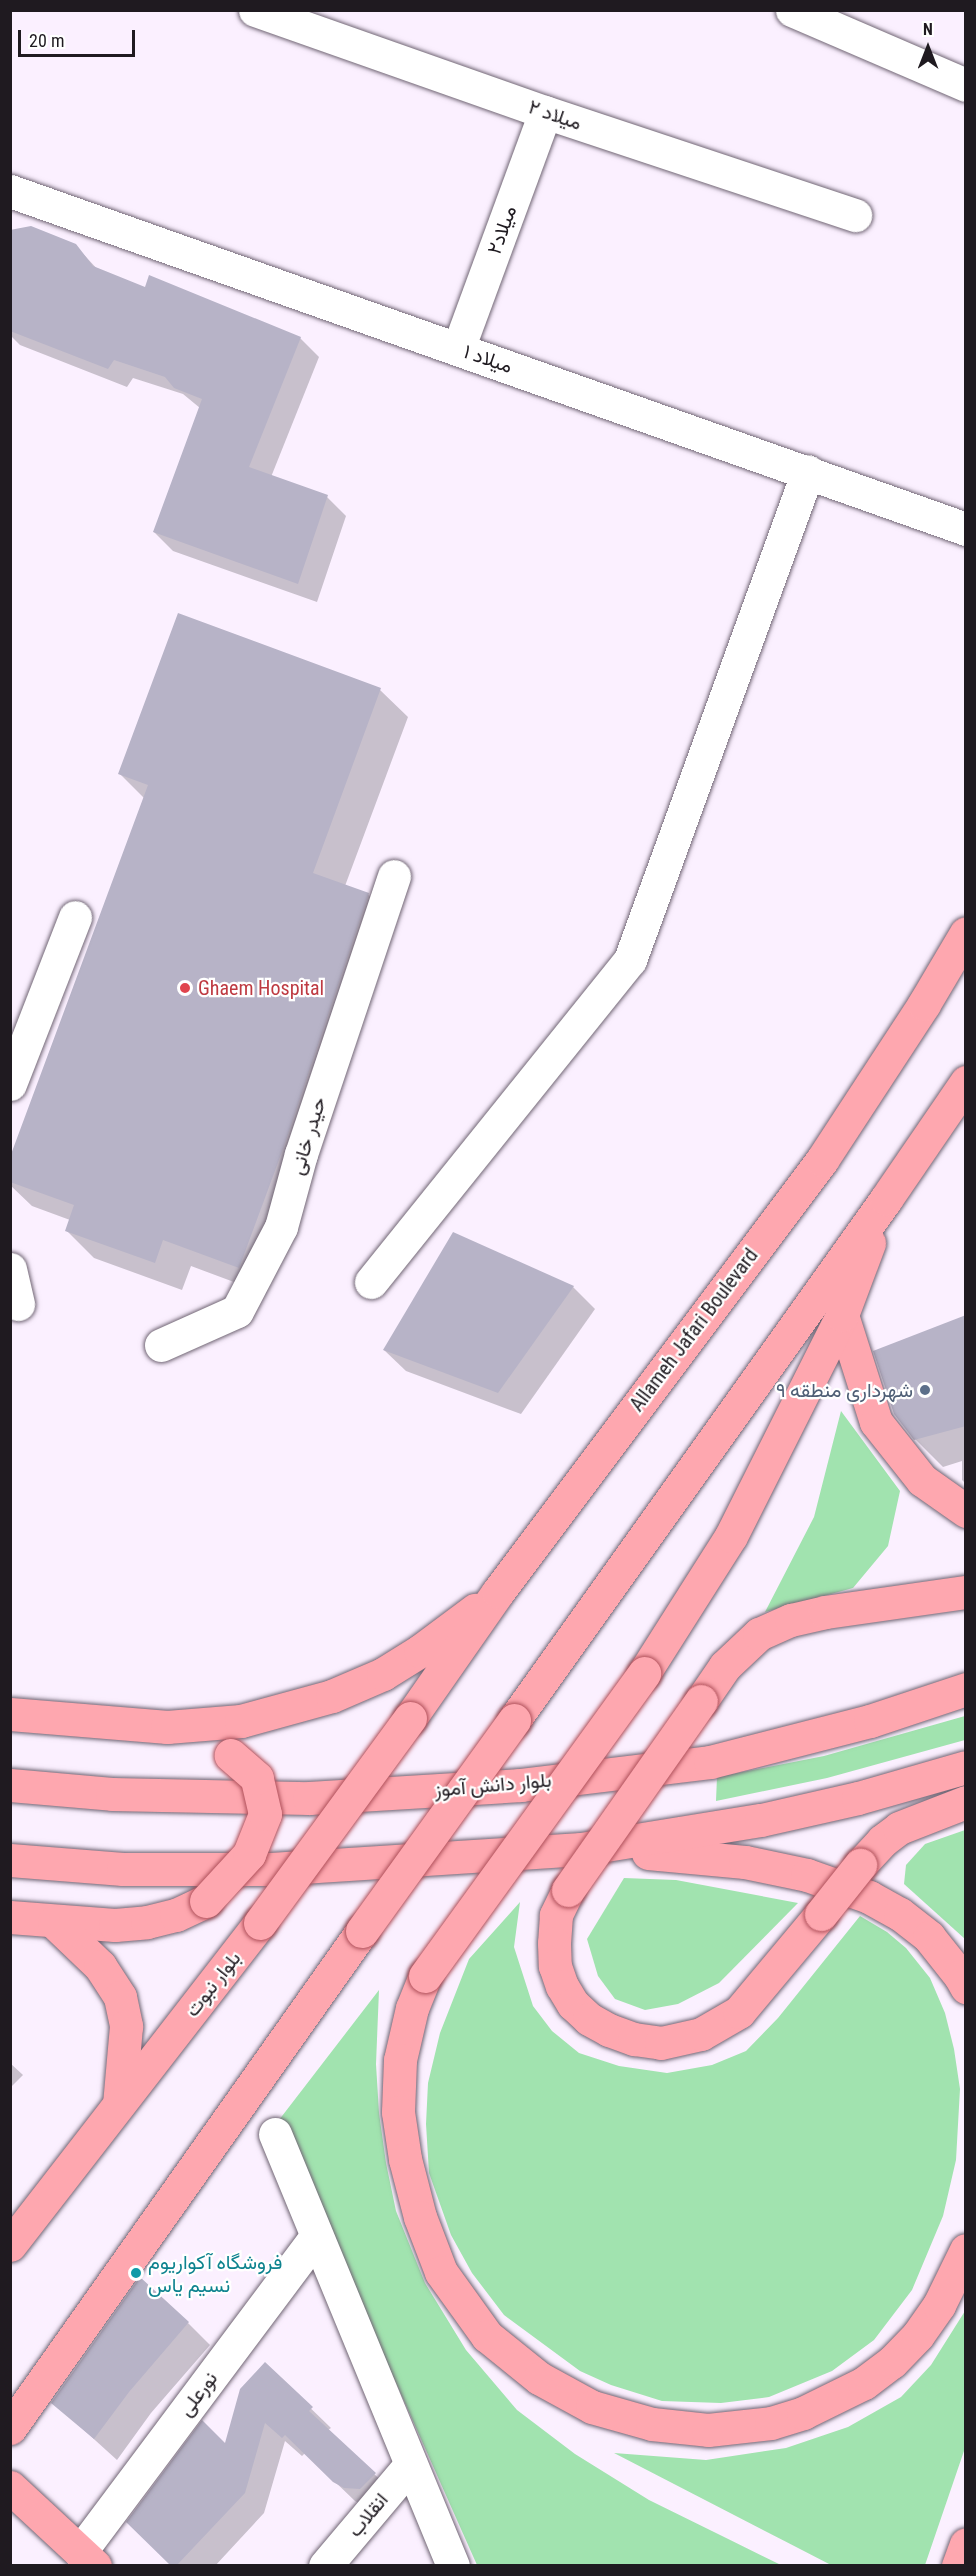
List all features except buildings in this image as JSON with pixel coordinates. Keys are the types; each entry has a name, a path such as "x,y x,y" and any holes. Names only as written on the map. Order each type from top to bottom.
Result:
{"main road":[{"name":"Allameh Jafari Boulevard","path":"410,1718 498,1592 822,1160 924,1004 966,933"},
{"path":"10,2428 362,1931 886,1199 966,1082"},
{"path":"886,1199 842,1315 731,1536 644,1673 424,1976 412,2008 400,2060 399,2112 405,2159 420,2217 441,2271 487,2336 539,2378 592,2407 652,2424 708,2430 751,2426 803,2413 864,2383 892,2362 918,2335 939,2305 966,2250"},
{"path":"842,1315 876,1422 922,1480 966,1511"},
{"path":"10,1714 166,1727 241,1721 332,1696 382,1674 420,1651 498,1592"},
{"path":"966,1592 825,1612 791,1620 759,1634 725,1666 568,1890 556,1915 554,1943 555,1966 562,1986 573,2004 589,2019 609,2030 634,2039 661,2043 701,2034 739,2012 882,1841 899,1828 966,1802"},
{"name":"بلوار دانش آموز","path":"10,1785 112,1794 309,1798 521,1785 710,1762 870,1721 966,1689"},
{"name":"بلوار نبوت","path":"10,2245 260,1923 410,1718"},
{"path":"10,1917 115,1925 147,1922 176,1915 206,1901 249,1854 265,1814 257,1778 231,1755 166,1727"},
{"path":"10,1860 123,1869 271,1869 581,1849 760,1820 858,1798 966,1767"},
{"path":"581,1849 684,1854 745,1862 807,1875 859,1893 900,1914 929,1936 960,1976 966,1988"},
{"path":"54,1922 100,1966 120,1997 126,2026 119,2104"},
{"path":"10,2487 87,2559"},
{"path":"958,2565 966,2544"}],"street":[{"name":"میلاد ۲","path":"255,10 545,112 855,214"},
{"path":"792,10 966,85"},
{"name":"میلاد۲","path":"459,349 545,112"},
{"name":"میلاد ۱","path":"10,191 966,528"},
{"path":"371,1282 630,960 808,471"},
{"name":"حیدر خانی","path":"161,1345 237,1311 281,1227 301,1154 394,876"},
{"path":"10,1084 75,917"},
{"path":"10,1269 18,1304"},
{"path":"275,2134 453,2565"},
{"name":"نورعلی","path":"87,2559 316,2236"},
{"name":"انقلاب","path":"325,2565 411,2464"}],"green space":[{"path":"841,1411 900,1491 888,1546 853,1588 765,1612 814,1517"},
{"path":"965,1716 965,1740 827,1778 716,1801 717,1777 824,1756"},
{"path":"966,1830 965,1939 904,1884 906,1865 925,1844"},
{"path":"624,1878 676,1880 798,1903 719,1983 678,2004 645,2010 615,1999 598,1976 587,1939"},
{"path":"520,1902 514,1947 533,2006 552,2031 579,2053 619,2066 667,2073 712,2065 746,2051 778,2018 860,1916 887,1932 906,1948 930,1978 945,2013 954,2049 960,2089 956,2160 943,2216 912,2290 874,2340 832,2371 769,2397 721,2403 662,2401 611,2385 580,2371 504,2315 472,2273 451,2235 429,2173 426,2124 428,2083 440,2033 469,1959"},
{"path":"379,1990 376,2064 379,2113 396,2211 425,2283 466,2350 517,2410 575,2454 649,2500 781,2565 477,2565 279,2120"},
{"path":"965,2311 965,2448 925,2565 831,2565 614,2453 706,2460 786,2448 848,2427 901,2397 931,2365"}],"place":[{"name":"Ghaem Hospital","path":"185,988"},
{"name":"شهرداری منطقه ۹","path":"925,1390"},
{"name":"فروشگاه آکواریوم نسیم یاس","path":"136,2273"}]}
